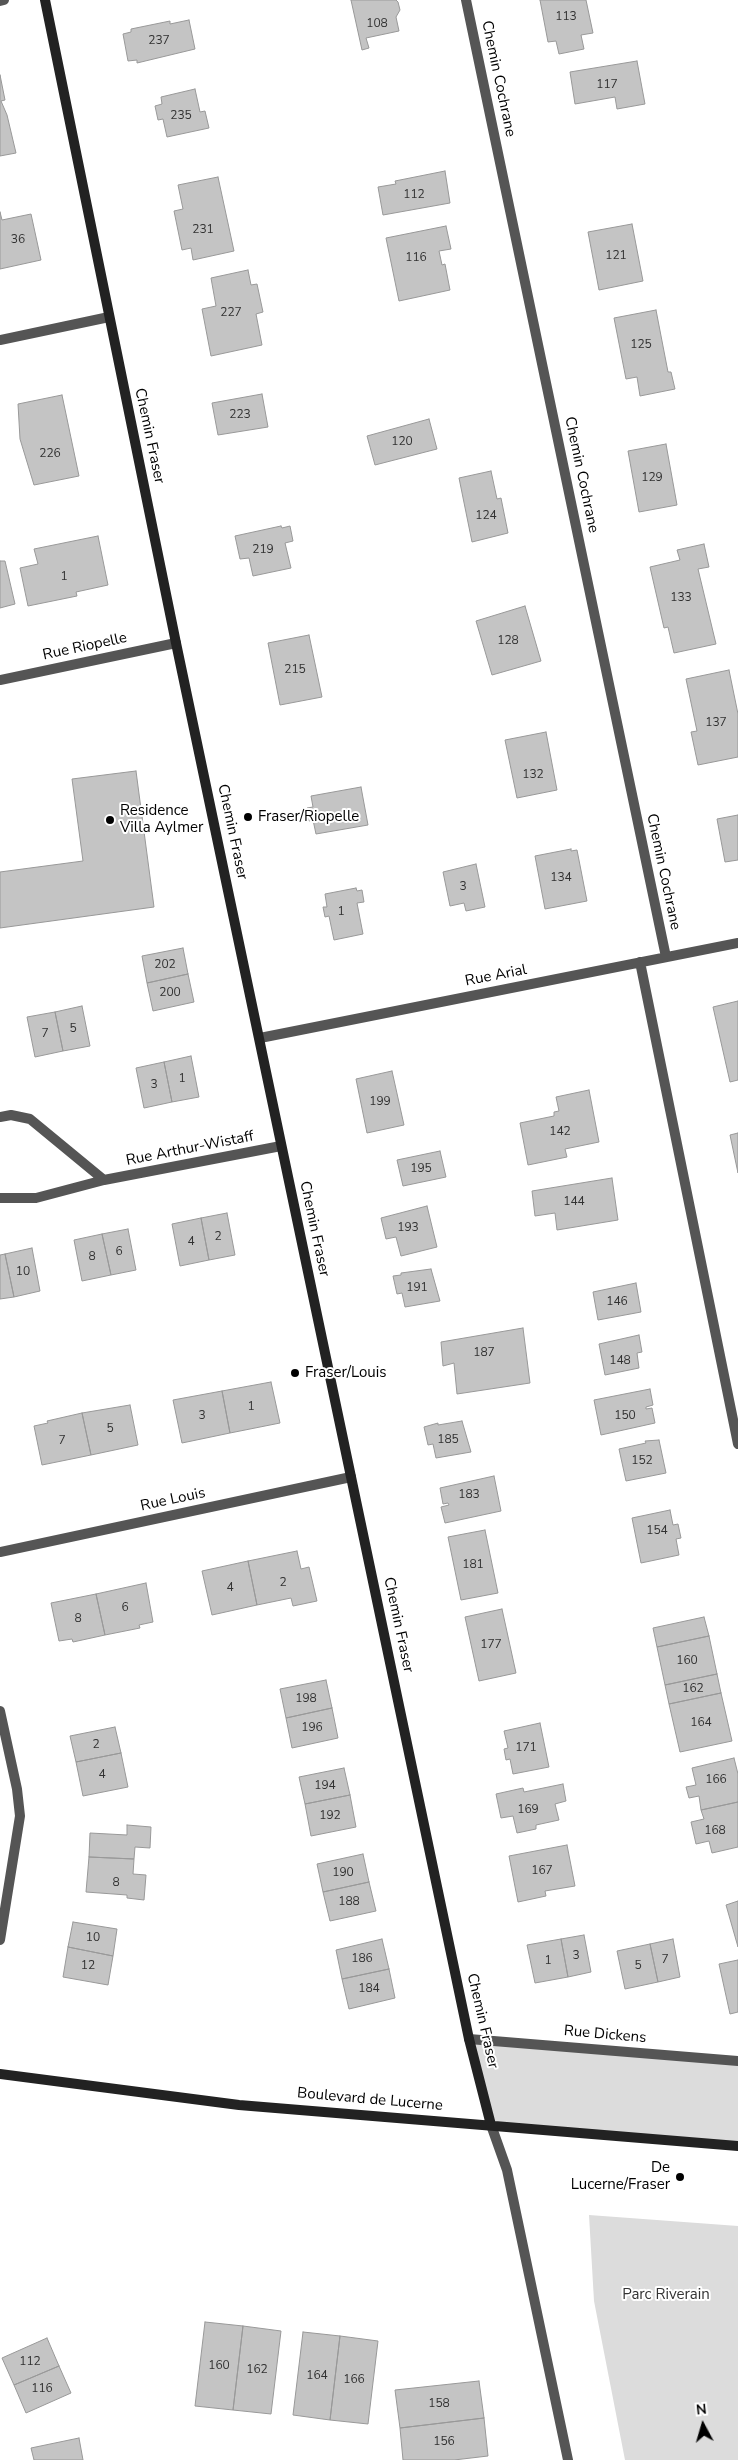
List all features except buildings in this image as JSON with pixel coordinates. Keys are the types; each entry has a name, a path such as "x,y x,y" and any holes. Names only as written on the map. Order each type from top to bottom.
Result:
{"street":[{"path":"0,1 4,0"},
{"name":"Chemin Fraser","path":"45,0 176,643 469,2039 491,2125 507,2170 568,2460"},
{"name":"Chemin Cochrane","path":"466,0 666,957"},
{"path":"0,340 109,317"},
{"name":"Rue Riopelle","path":"0,680 176,643"},
{"name":"Rue Arial","path":"260,1038 738,943"},
{"path":"640,962 738,1444"},
{"path":"0,1117 11,1115 30,1118 104,1180"},
{"name":"Rue Arthur-Wistaff","path":"0,1198 36,1198 104,1180 282,1146"},
{"name":"Rue Louis","path":"0,1552 351,1477"},
{"path":"0,1711 17,1789 20,1816 0,1940"},
{"name":"Rue Dickens","path":"469,2039 738,2061"},
{"name":"Boulevard de Lucerne","path":"0,2074 239,2105 738,2146"}],"green space":[{"path":"469,2039 738,2061 738,2146 491,2125"},
{"name":"Parc Riverain","path":"589,2215 738,2226 738,2460 625,2460 594,2301"}],"place":[{"name":"Fraser/Riopelle","path":"248,817"},
{"name":"Residence Villa Aylmer","path":"110,820"},
{"name":"Fraser/Louis","path":"295,1373"},
{"name":"De Lucerne/Fraser","path":"680,2177"}]}
